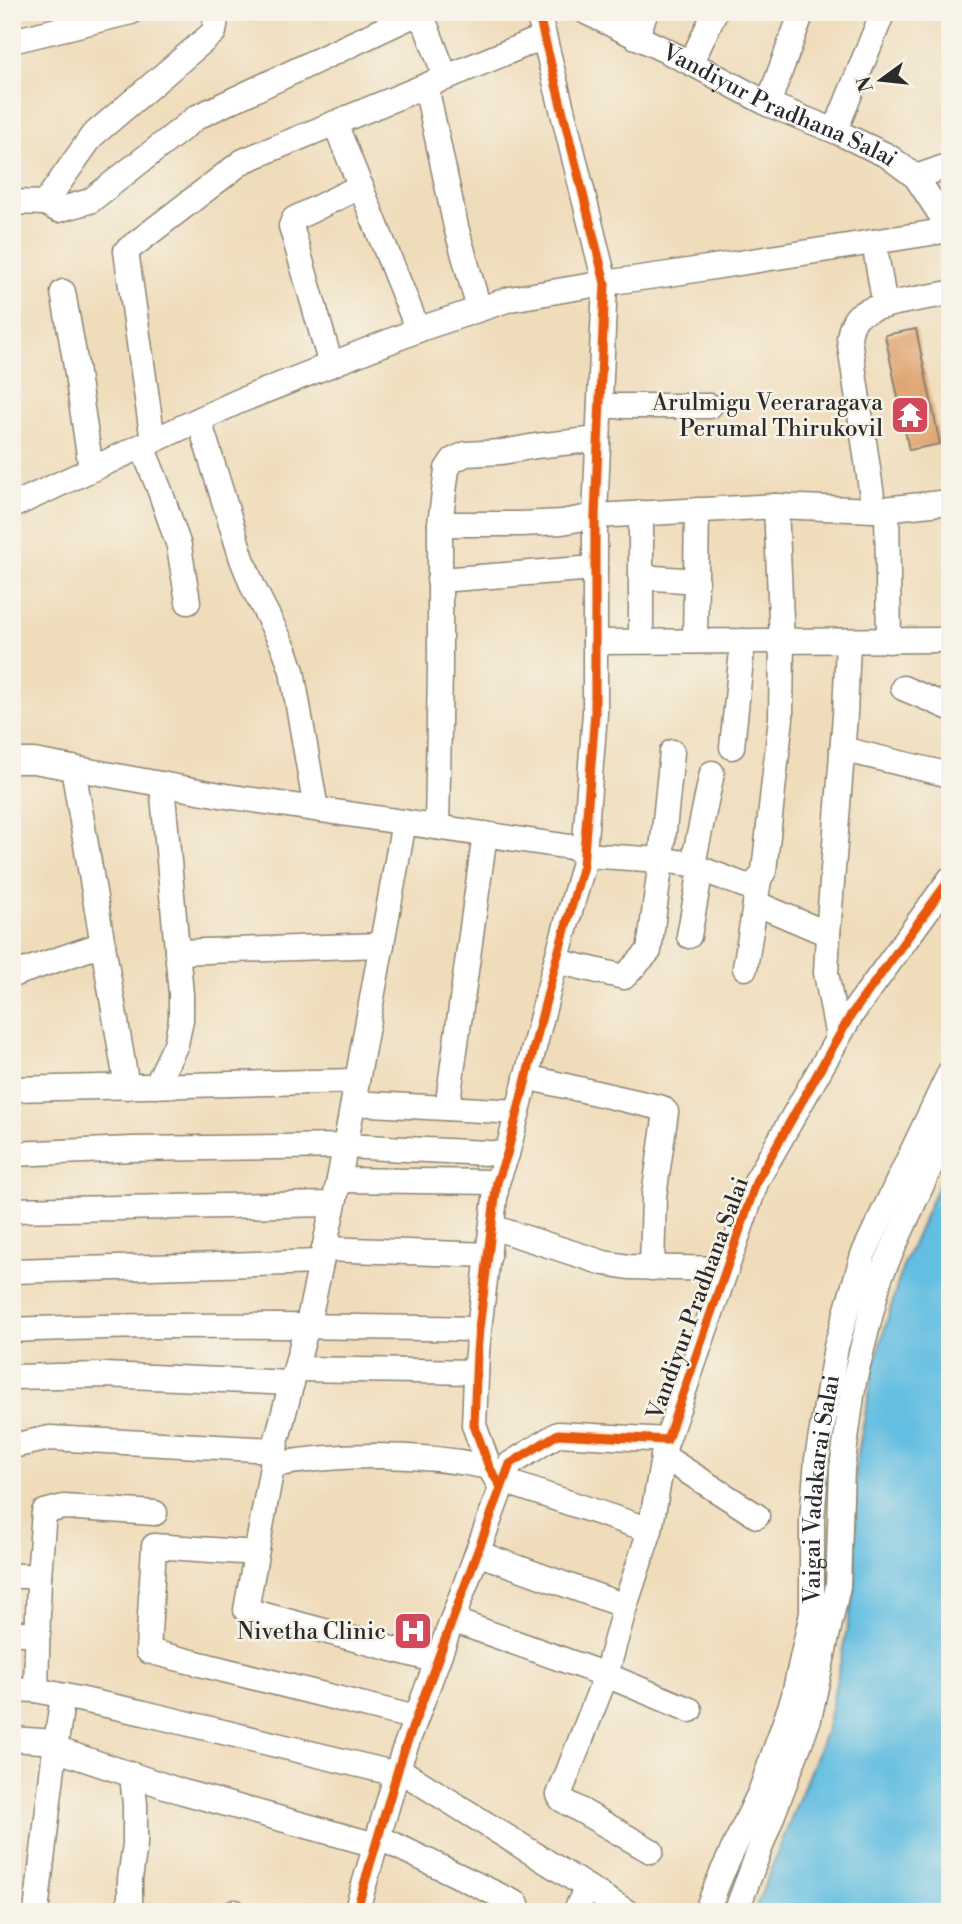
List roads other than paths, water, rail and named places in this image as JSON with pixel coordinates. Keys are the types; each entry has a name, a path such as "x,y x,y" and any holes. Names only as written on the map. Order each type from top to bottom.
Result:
{"street":[{"path":"12,41 131,12"},
{"path":"45,203 92,136 214,32 217,12"},
{"path":"498,1478 474,1424 479,1329 497,1182 507,1154 583,866 595,713 595,516 605,283 538,12"},
{"name":"Vandiyur Pradhana Salai","path":"586,12 768,104 888,156 916,177 950,229"},
{"path":"636,37 646,12"},
{"path":"691,63 715,12"},
{"path":"768,104 802,12"},
{"path":"835,131 883,12"},
{"path":"12,202 45,203 58,210 90,201 197,117 416,13 426,26 456,227 479,309"},
{"path":"188,602 179,546 147,444 126,251 243,161 544,37"},
{"path":"335,123 418,330"},
{"path":"916,177 950,165"},
{"path":"331,365 291,226 294,219 360,186"},
{"path":"12,506 237,402 418,330 510,299 950,229"},
{"path":"874,242 885,306"},
{"path":"63,292 91,469"},
{"path":"889,640 881,509 849,338 852,324 858,315 871,309 950,293"},
{"path":"600,405 710,405"},
{"path":"199,420 242,559 285,650 292,671 316,809"},
{"path":"437,827 440,524 447,469 453,460 466,454 598,439"},
{"path":"440,524 562,522 595,516 776,506 881,509 950,502"},
{"path":"745,968 757,891 764,871 781,718 782,641 776,506"},
{"path":"695,641 697,510"},
{"path":"641,513 641,641"},
{"path":"439,580 595,568"},
{"path":"641,577 697,581"},
{"path":"595,642 945,640"},
{"path":"732,747 743,641"},
{"path":"838,1037 826,973 848,641"},
{"path":"903,688 950,708"},
{"path":"842,749 950,775"},
{"path":"556,961 624,977 649,951 671,752"},
{"path":"12,761 34,761 226,796 697,867 746,886 753,885 757,891 828,934"},
{"path":"73,768 127,1087"},
{"path":"689,936 712,774"},
{"path":"156,1086 176,1044 181,1020 181,993 162,784"},
{"path":"404,822 339,1180 307,1326 273,1457 246,1610 438,1661"},
{"path":"447,1108 485,834"},
{"name":"Vandiyur Pradhana Salai","path":"356,1912 398,1771 477,1553 498,1478 510,1464 558,1434 665,1448 757,1180 851,1015 950,878"},
{"path":"12,975 103,944"},
{"path":"177,952 382,945"},
{"name":"Vaigai Vadakarai Salai","path":"706,1912 761,1790 793,1699 812,1613 812,1520 817,1459 836,1347 863,1255 950,1072"},
{"path":"527,1077 662,1108 666,1112 654,1196 652,1268"},
{"path":"12,1089 156,1086 355,1092 447,1108 518,1112"},
{"name":"Vaigai Vadakarai Salai","path":"736,1912 809,1719 838,1586 842,1468 854,1381 880,1277 950,1123"},
{"path":"12,1154 132,1149 345,1146 507,1154"},
{"path":"339,1180 497,1182"},
{"path":"12,1210 333,1204"},
{"path":"492,1227 604,1263 629,1267 726,1269"},
{"path":"12,1271 322,1256 489,1255"},
{"path":"12,1331 78,1327 307,1326 479,1329"},
{"path":"12,1377 476,1372"},
{"path":"12,1446 50,1438 273,1457 379,1457 459,1461 498,1478 650,1530"},
{"path":"651,1851 561,1799 559,1795 606,1675 650,1530 665,1448 757,1516"},
{"path":"155,1513 63,1507 44,1512 38,1633 24,1689 144,1713 398,1771 627,1912"},
{"path":"256,1553 154,1546 148,1651 416,1718"},
{"path":"477,1553 625,1606"},
{"path":"12,1576 39,1576"},
{"path":"452,1620 606,1675 690,1710"},
{"path":"12,1633 38,1633"},
{"path":"36,1912 63,1696"},
{"path":"12,1739 55,1746 183,1792 377,1841 517,1905"},
{"path":"130,1905 130,1879 135,1844 132,1775"},
{"path":"575,1912 587,1886"}],"water":[{"path":"950,1158 950,1912 754,1912 827,1728 855,1589 856,1464 875,1362 903,1266"}],"place":[{"name":"Arulmigu Veeraragava Perumal Thirukovil","path":"910,415"},
{"name":"Nivetha Clinic","path":"413,1631"}]}
